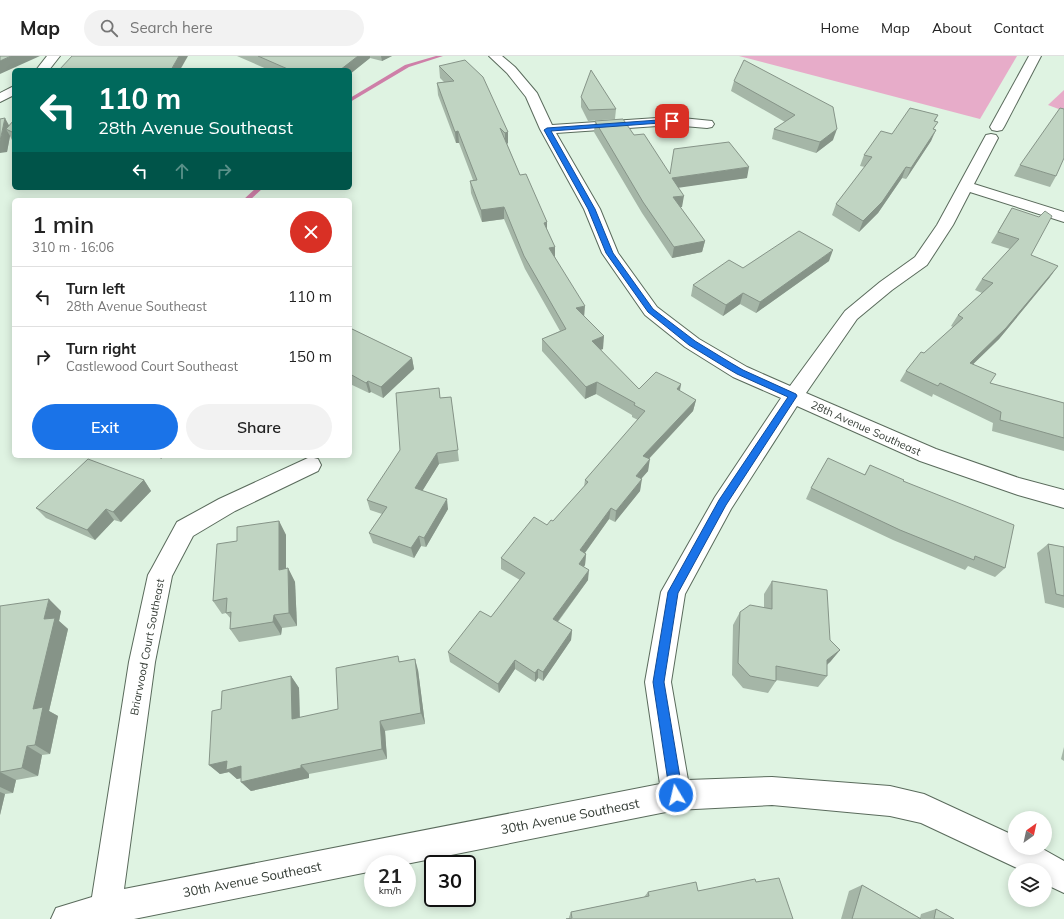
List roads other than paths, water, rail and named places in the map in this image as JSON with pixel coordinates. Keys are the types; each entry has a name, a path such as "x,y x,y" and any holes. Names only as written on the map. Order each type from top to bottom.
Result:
{"street":[{"path":"44,68 54,56"},
{"name":"28th Avenue Southeast","path":"495,56 511,70 532,96 547,130 592,209 610,253 651,311 692,343 740,372 928,455 1018,486 1064,499"},
{"path":"676,795 658,682 673,592 723,502 793,396 851,315 921,261 945,225 1035,56"},
{"path":"0,98 12,91"},
{"path":"547,130 672,121 707,124"},
{"path":"966,186 1064,217"},
{"name":"Briarwood Court Southeast","path":"104,914 142,662 160,576 185,529 227,505 310,465"},
{"name":"30th Avenue Southeast","path":"67,919 104,914 676,795 772,790 890,801 924,809 1031,859 1064,878"}],"waterway":[{"path":"352,99 407,66 441,56"},
{"path":"248,198 258,190"}]}
